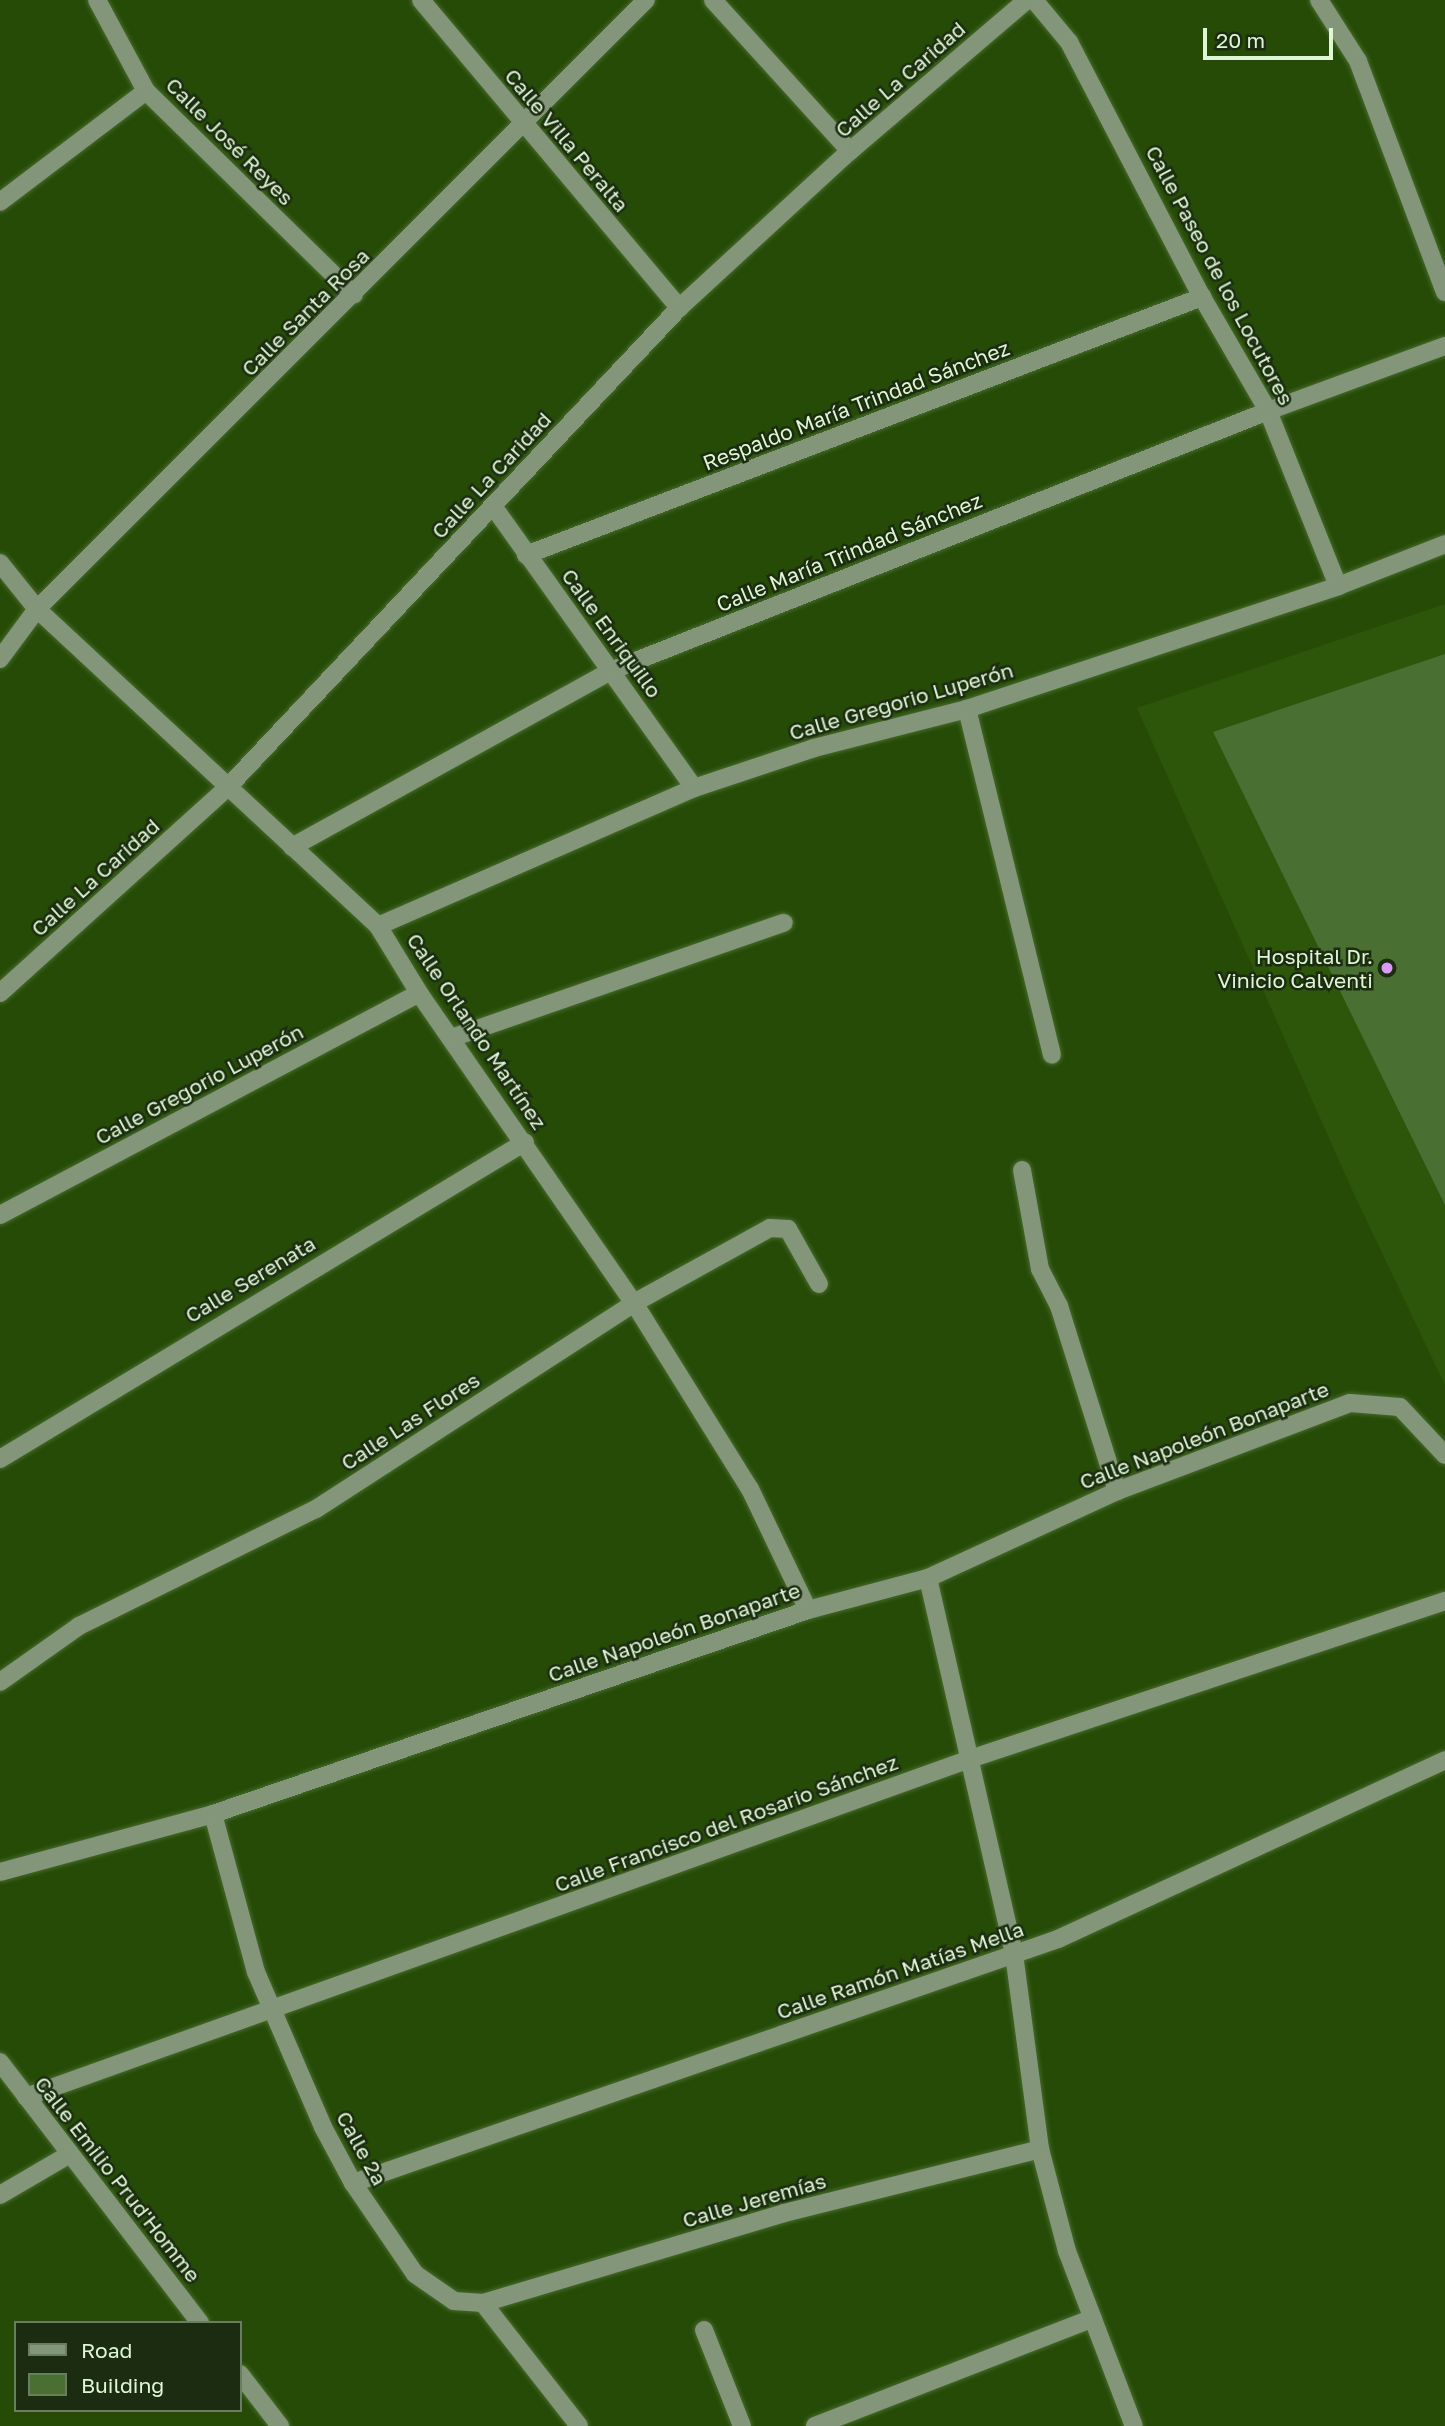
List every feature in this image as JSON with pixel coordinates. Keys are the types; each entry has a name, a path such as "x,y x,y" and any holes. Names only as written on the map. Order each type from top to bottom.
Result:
{"street":[{"name":"Calle José Reyes","path":"97,0 146,90 354,295"},
{"name":"Calle Villa Peralta","path":"421,0 679,308"},
{"name":"Calle Santa Rosa","path":"0,659 37,609 354,295 521,122 646,0"},
{"path":"713,0 850,151"},
{"name":"Calle La Caridad","path":"0,993 227,788 679,308 850,151 1027,0"},
{"name":"Calle Paseo de los Locutores","path":"1034,0 1069,42 1202,297 1268,411 1338,586"},
{"path":"1319,0 1358,61 1445,292"},
{"path":"0,202 146,90"},
{"name":"Respaldo María Trindad Sánchez","path":"526,555 1202,297"},
{"name":"Calle María Trindad Sánchez","path":"292,847 613,670 1268,411 1445,346"},
{"name":"Calle Enriquillo","path":"493,506 526,555 613,670 694,788"},
{"name":"Calle Gregorio Luperón","path":"378,926 694,788 814,748 968,709 1338,586 1445,544"},
{"name":"Calle Orlando Martínez","path":"0,563 37,609 378,926 419,993 454,1037 634,1303 750,1489 808,1610"},
{"path":"968,709 1052,1055"},
{"path":"454,1037 784,923"},
{"name":"Calle Gregorio Luperón","path":"0,1215 419,993"},
{"name":"Calle Serenata","path":"0,1459 525,1142"},
{"path":"1022,1170 1040,1269 1059,1306 1117,1491"},
{"name":"Calle Las Flores","path":"0,1682 79,1626 316,1509 634,1303 769,1228 788,1229 819,1284"},
{"name":"Calle Napoleón Bonaparte","path":"0,1872 213,1814 808,1610 928,1578 1117,1491 1350,1403 1401,1407 1445,1455"},
{"path":"928,1578 1014,1954 1040,2149 1067,2251 1135,2426"},
{"name":"Calle Francisco del Rosario Sánchez","path":"26,2097 274,2011 970,1759 1445,1601"},
{"name":"Calle Ramón Matías Mella","path":"353,2183 1058,1939 1445,1760"},
{"name":"Calle 2a","path":"213,1814 256,1972 323,2127 353,2183 415,2274 454,2301 483,2303"},
{"name":"Calle Emilio Prud'Homme","path":"2,2067 198,2321"},
{"name":"Calle Jeremías","path":"483,2303 784,2213 1040,2149"},
{"path":"0,2195 70,2154"},
{"path":"483,2303 579,2426"},
{"path":"815,2426 1093,2318"},
{"path":"704,2330 742,2426"},
{"path":"242,2377 280,2426"}],"shaded area":[{"path":"1445,604 1445,1385 1354,1194 1137,708"}],"building":[{"name":"Hospital Dr. Vinicio Calventi","path":"1445,654 1445,1205 1213,732"}],"place":[{"name":"Hospital Dr. Vinicio Calventi","path":"1387,968"}]}
